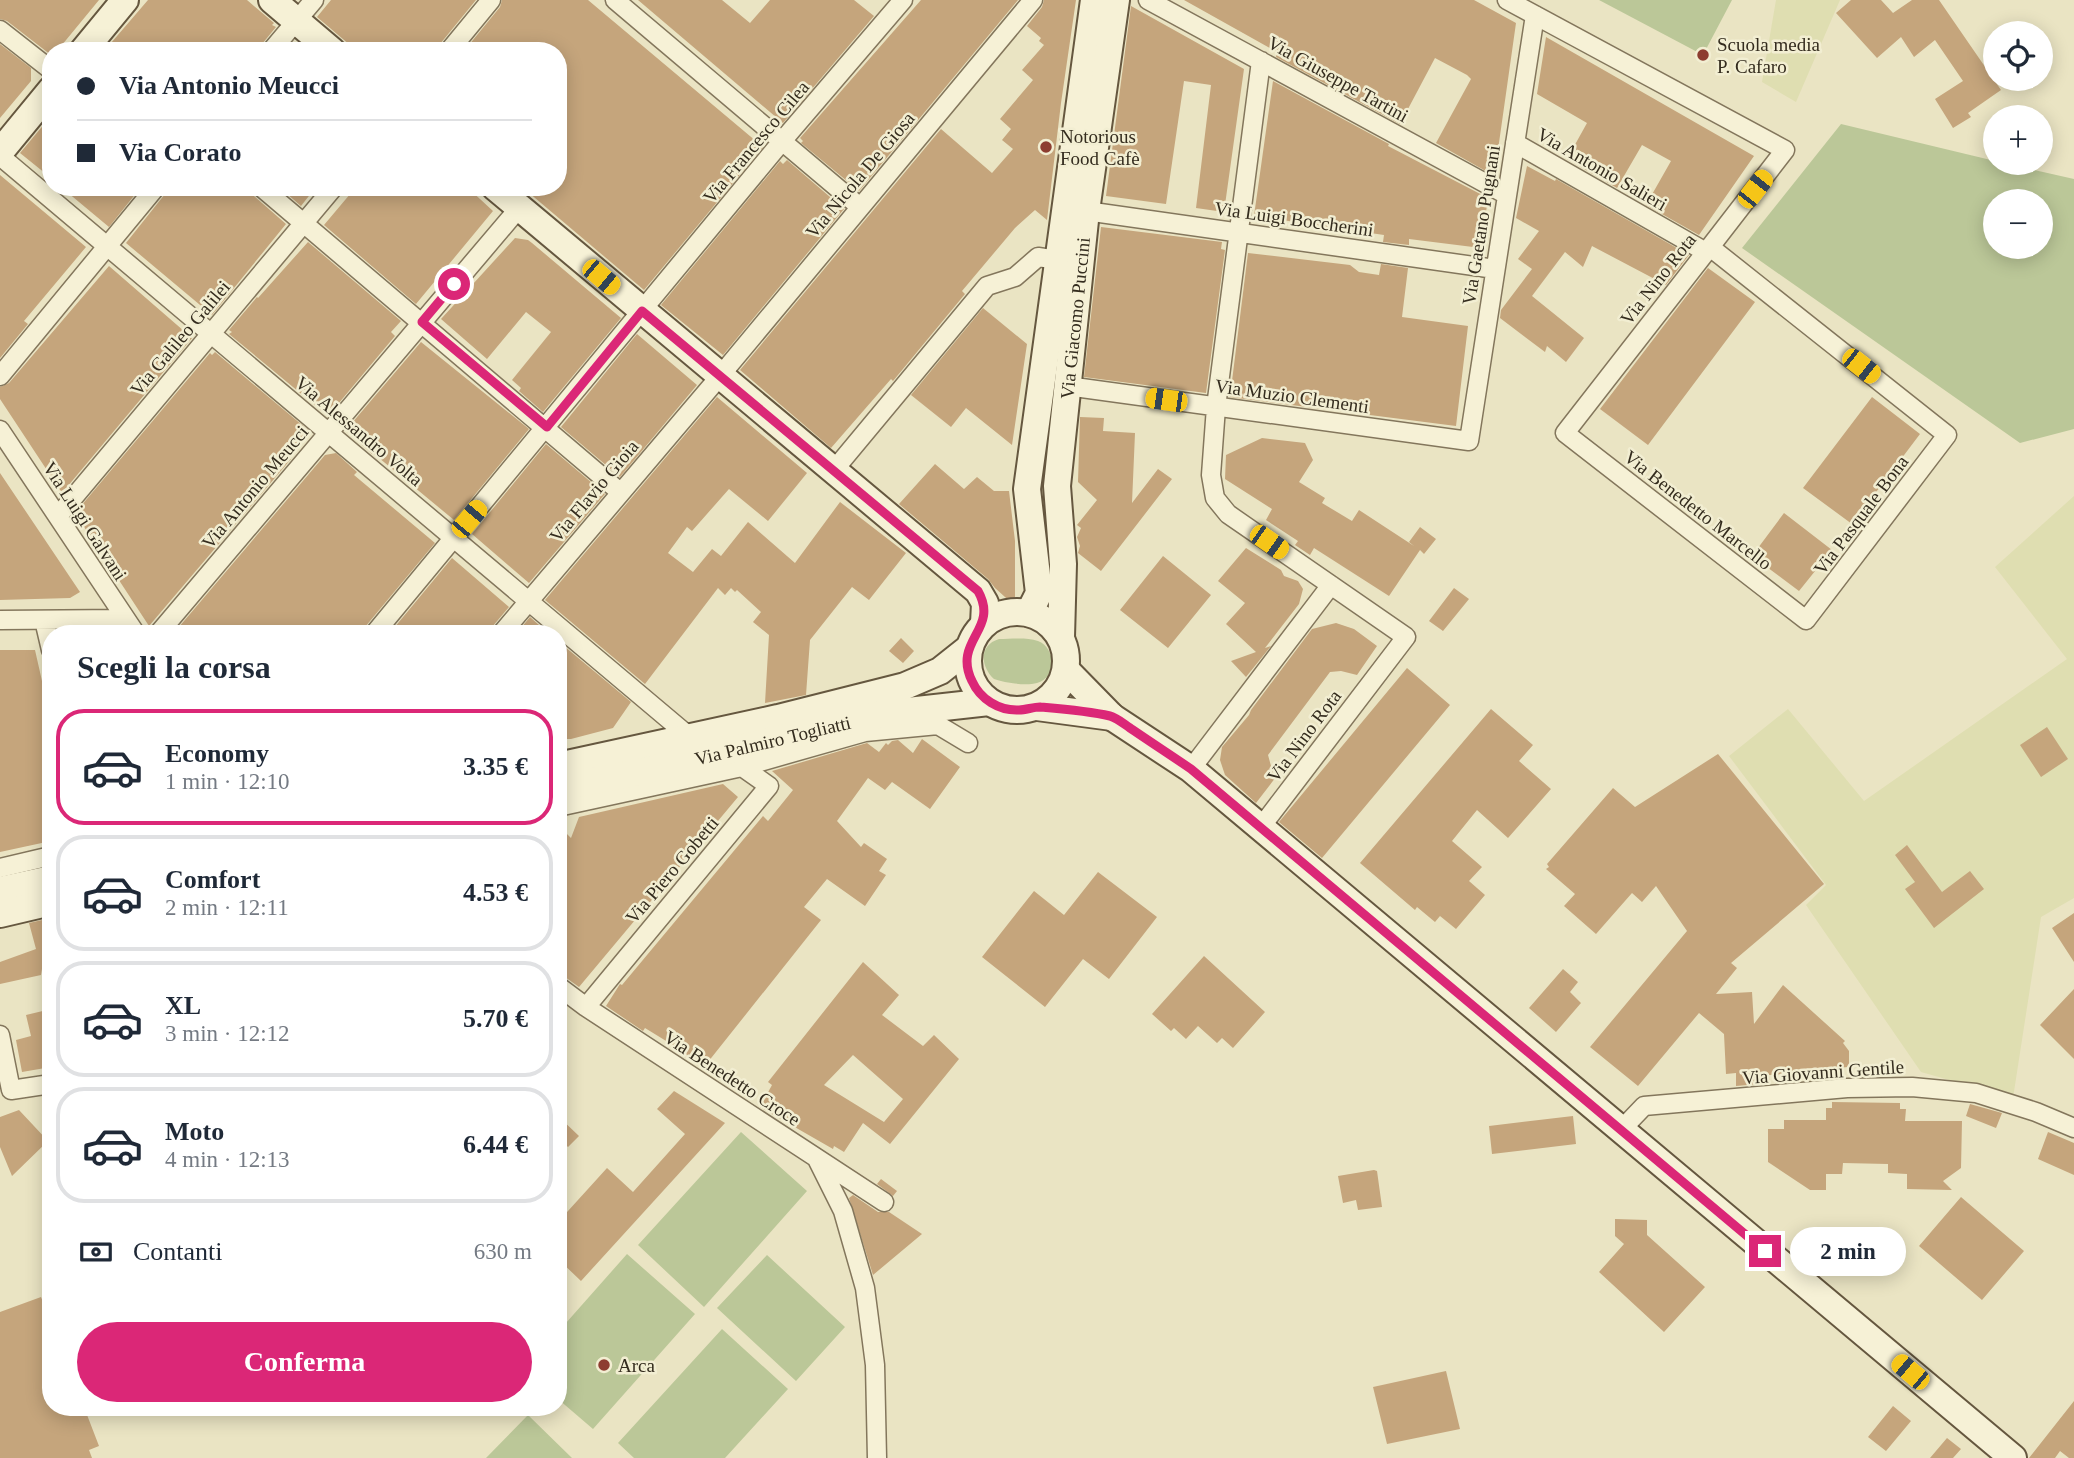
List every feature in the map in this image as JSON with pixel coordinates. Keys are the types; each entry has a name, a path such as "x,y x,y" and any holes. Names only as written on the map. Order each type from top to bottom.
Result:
{"main road":[{"path":"272,0 322,42"},
{"name":"Via Giacomo Puccini","path":"1029,613 1038,593 1027,489 1094,0"},
{"name":"Via Giacomo Puccini","path":"1061,637 1063,564 1057,486 1086,211 1116,0"},
{"path":"96,42 118,3"},
{"path":"0,154 42,101"},
{"path":"505,196 978,591 985,603 984,624"},
{"path":"1037,707 1050,698 1061,685 1066,670 1066,653 1061,637 1053,626 1042,618 1029,613 1009,612 984,624 975,634 969,648 967,663 970,678 978,692 989,702 1004,709 1037,707 1112,717"},
{"name":"Via Palmiro Togliatti","path":"567,764 691,738 905,686 940,671 969,648"},
{"path":"1066,670 1112,717 1191,769 2013,1458"},
{"name":"Via Palmiro Togliatti","path":"567,786 657,768 881,714 989,702"},
{"path":"0,890 42,880"},
{"path":"0,914 42,904"}],"street":[{"path":"279,42 314,0"},
{"path":"456,42 491,0"},
{"path":"615,0 860,207"},
{"name":"Via Nicola De Giosa","path":"720,376 1033,0"},
{"name":"Via Giuseppe Tartini","path":"1149,0 1507,195"},
{"path":"1507,0 1535,15"},
{"name":"Via Francesco Cilea","path":"381,625 783,140 892,4"},
{"name":"Via Gaetano Pugnani","path":"1469,441 1535,15"},
{"name":"Via Nino Rota","path":"1535,15 1785,150 1565,433"},
{"path":"0,30 42,64"},
{"path":"1191,769 1331,585 1228,514 1215,498 1211,475 1216,407 1261,61"},
{"name":"Via Antonio Salieri","path":"1515,143 1708,249 1947,435"},
{"name":"Via Alessandro Volta","path":"0,154 42,190"},
{"name":"Via Alessandro Volta","path":"49,196 557,625"},
{"path":"0,376 149,196"},
{"path":"271,196 547,427 620,492"},
{"name":"Via Galileo Galilei","path":"58,516 327,196"},
{"name":"Via Antonio Meucci","path":"166,625 519,208"},
{"name":"Via Luigi Boccherini","path":"1086,211 1495,269"},
{"path":"834,470 987,286 1014,277 1038,257 1058,260"},
{"name":"Via Flavio Gioia","path":"508,625 720,376"},
{"name":"Via Muzio Clementi","path":"1067,386 1469,441"},
{"name":"Via Luigi Galvani","path":"0,430 129,625"},
{"name":"Via Benedetto Marcello","path":"1565,433 1806,620"},
{"name":"Via Pasquale Bona","path":"1806,620 1947,435"},
{"name":"Via Nino Rota","path":"1261,827 1406,637 1331,585"},
{"path":"0,620 124,619"},
{"path":"44,620 45,625"},
{"name":"Via Alessandro Volta","path":"567,634 691,738"},
{"path":"567,805 742,767 865,732 938,725 968,743"},
{"name":"Via Piero Gobetti","path":"586,1007 769,786 742,767"},
{"path":"0,868 42,858"},
{"name":"Via Benedetto Croce","path":"567,993 884,1202"},
{"path":"0,1035 11,1090 42,1085"},
{"name":"Via Giovanni Gentile","path":"1621,1130 1644,1106 1847,1088 1912,1087 1976,1093 2036,1112 2074,1128"},
{"path":"817,1159 843,1211 864,1288 875,1365 877,1458"}],"green space":[{"path":"1599,0 1732,0 1703,55"},
{"path":"1776,0 1840,0 1796,102 1762,82"},
{"path":"1841,124 1983,158 1983,175 2053,174 2074,179 2074,429 2020,443 1742,248"},
{"path":"2074,496 2074,898 2041,917 2013,1098 1921,1072 1806,905 1826,885 1729,756 1788,709 1864,801 2067,659 1995,567"},
{"path":"999,639 1029,639 1044,645 1052,663 1044,680 1032,684 1016,684 994,679 986,668 984,656 988,646"},
{"path":"741,1132 807,1191 704,1307 638,1245"},
{"name":"Arca","path":"627,1254 695,1314 593,1429 567,1407 567,1322"},
{"path":"767,1255 845,1327 796,1381 717,1308"},
{"path":"722,1329 788,1389 725,1458 634,1458 618,1443"},
{"path":"529,1416 572,1458 486,1458"}],"building":[{"path":"0,0 99,0 64,42 42,42 42,48 7,21 0,19"},
{"path":"148,0 247,0 276,27 264,42 112,42"},
{"path":"331,0 476,0 442,42 346,42 317,17"},
{"path":"502,0 588,0 763,147 644,290 533,196 567,196 567,42 471,42 500,7"},
{"path":"638,0 722,0 750,23 770,0 854,0 874,16 783,123"},
{"path":"921,0 1018,0 859,191 801,143 803,141 800,138"},
{"path":"1044,0 1076,0 1047,220 1035,210 1015,228 962,291 965,294 893,381 891,379 831,448 740,370 941,129 992,173 1013,149 1002,140 1011,129 1000,119 1033,80 1022,70 1044,45 1039,41 1041,38 1027,26 1042,7"},
{"path":"1184,0 1474,0 1516,23 1495,171 1492,169 1491,174 1436,143 1471,79 1467,75 1435,58 1400,124 1276,57 1277,52"},
{"path":"1851,0 1881,0 1893,13 1912,0 1939,0 1983,64 1983,91 2000,91 1968,113 1971,117 1953,128 1935,99 1963,81 1935,40 1914,57 1901,37 1877,58 1836,13"},
{"path":"1131,6 1244,69 1224,212 1196,208 1211,85 1184,81 1166,204 1106,196"},
{"path":"1546,37 1754,156 1699,235 1646,205 1671,161 1642,145 1617,188 1567,159 1587,123 1537,94"},
{"path":"0,44 31,68 31,81 0,118"},
{"path":"1273,81 1389,144 1388,146 1488,198 1481,248 1409,239 1409,245 1383,242 1384,235 1254,216"},
{"path":"42,127 42,171 20,153"},
{"path":"787,160 844,209 723,355 661,305 780,161 783,164"},
{"path":"1527,166 1555,181 1556,179 1689,255 1666,285 1592,246 1583,267 1565,252 1532,296 1584,338 1566,362 1547,346 1545,352 1500,318 1501,310 1532,269 1518,259 1539,231 1516,218"},
{"path":"0,175 86,247 24,321 28,324 0,358"},
{"path":"72,196 134,196 109,227"},
{"path":"163,196 254,196 286,224 212,315 126,243"},
{"path":"289,196 309,196 301,206"},
{"path":"348,196 477,196 493,211 416,304 324,225"},
{"path":"1101,227 1222,242 1221,249 1225,250 1206,393 1084,377"},
{"path":"515,238 532,243 621,318 543,412 519,391 521,388 512,380 551,332 526,312 487,359 441,319"},
{"path":"308,242 401,321 391,332 395,336 328,416 229,334 232,332 229,330 257,297"},
{"path":"1248,253 1350,265 1359,272 1379,275 1381,264 1408,268 1402,317 1468,326 1456,426 1230,397"},
{"path":"109,266 192,338 62,493 0,399 0,387 9,383"},
{"path":"1708,268 1755,302 1648,445 1600,409"},
{"path":"983,308 1027,344 1012,445 966,408 951,427 911,395"},
{"path":"637,334 697,385 620,477 561,427"},
{"path":"421,342 529,429 454,520 346,430"},
{"path":"215,352 308,430 284,460 291,459 148,625 75,513 210,353 212,355"},
{"path":"717,397 807,473 768,521 729,489 692,531 687,527 668,553 693,572 712,549 721,556 748,522 795,563 840,502 906,553 869,600 852,587 810,640 806,695 765,703 769,635 753,622 761,612 737,590 735,592 731,588 725,595 718,588 645,684 545,600"},
{"path":"1872,397 1920,434 1852,524 1803,488"},
{"path":"1080,417 1104,418 1103,431 1135,433 1132,503 1158,469 1172,479 1101,571 1078,553 1080,546 1077,537 1081,528 1077,525 1097,500 1078,482"},
{"path":"1262,438 1305,443 1313,460 1299,482 1325,498 1322,503 1352,521 1359,510 1414,546 1409,542 1420,527 1436,539 1424,554 1420,550 1389,596 1314,548 1310,555 1295,545 1298,541 1266,520 1272,509 1225,479 1226,455"},
{"path":"546,444 605,494 529,583 472,534"},
{"path":"336,453 357,472 354,475 435,543 367,625 181,625 325,455"},
{"path":"935,464 964,489 977,477 994,491 1009,491 1015,541 1015,606 988,579 899,504"},
{"path":"0,473 80,592 70,598 0,600"},
{"path":"1784,513 1832,550 1799,591 1752,556"},
{"path":"1246,548 1281,570 1284,576 1298,581 1303,589 1299,604 1246,677 1231,661 1256,652 1226,624 1245,603 1218,581"},
{"path":"1163,556 1211,595 1168,648 1120,610"},
{"path":"452,558 509,607 494,625 396,625"},
{"path":"1454,588 1469,599 1443,631 1429,621"},
{"path":"530,617 539,625 523,625"},
{"path":"1336,623 1354,629 1377,646 1357,675 1341,671 1330,672 1268,755 1271,766 1279,773 1256,803 1225,775 1220,760 1222,747 1312,629"},
{"path":"901,638 914,651 903,663 889,651"},
{"path":"567,649 631,702 613,728 567,739"},
{"path":"0,650 35,650 42,681 42,843 0,852"},
{"path":"1407,668 1450,705 1322,858 1279,822"},
{"path":"1491,709 1533,745 1519,761 1551,789 1508,838 1477,810 1452,841 1482,867 1469,881 1485,895 1456,929 1440,916 1435,922 1417,907 1415,910 1360,863"},
{"path":"2047,727 2068,759 2041,777 2020,745"},
{"path":"922,739 960,767 930,809 892,782 885,790 868,778 837,821 861,847 864,843 887,859 879,871 886,875 865,906 827,879 804,907 821,920 704,1067 606,1006 620,984 622,985 763,816 768,821 793,790 772,771 867,743 879,752 886,743 888,745 898,740 913,753"},
{"path":"1718,754 1824,884 1731,963 1737,968 1716,994 1752,992 1754,1024 1783,985 1845,1041 1843,1043 1849,1051 1849,1067 1769,1075 1770,1083 1736,1086 1736,1073 1726,1074 1724,1034 1699,1013 1638,1086 1590,1047 1687,931 1656,886 1642,902 1632,893 1596,934 1564,906 1575,894 1546,869 1549,867 1547,864 1613,788 1635,807"},
{"path":"723,784 738,797 579,987 567,978 567,834 571,838 579,817"},
{"path":"1907,845 1942,892 1970,871 1984,889 1934,928 1905,889 1915,882 1895,855"},
{"path":"1098,872 1157,917 1109,979 1083,959 1045,1007 982,957 1034,891 1064,915"},
{"path":"2074,913 2074,962 2052,928"},
{"path":"42,920 41,975 0,984 0,962 36,949 29,923"},
{"path":"1204,956 1265,1012 1233,1048 1222,1038 1217,1043 1198,1026 1186,1039 1174,1028 1171,1031 1152,1014"},
{"path":"863,962 899,995 882,1015 923,1046 934,1035 959,1059 890,1144 863,1123 844,1152 834,1146 833,1149 760,1107 772,1085 768,1082","holes":["853,1055 903,1099 884,1122 824,1085"]},
{"path":"1563,969 1578,982 1570,992 1581,1003 1556,1032 1529,1008"},
{"path":"2074,989 2074,1059 2040,1025"},
{"path":"42,1011 42,1069 22,1072 16,1040 31,1036 26,1015"},
{"path":"674,1091 725,1123 581,1281 567,1268 567,1212 607,1168 633,1192 685,1134 657,1109"},
{"path":"1832,1102 1900,1103 1900,1109 1906,1109 1905,1121 1962,1121 1961,1168 1943,1181 1952,1190 1907,1189 1907,1174 1888,1173 1888,1164 1843,1163 1842,1174 1826,1174 1826,1190 1810,1190 1768,1162 1768,1129 1784,1129 1784,1120 1826,1120 1826,1108 1832,1108"},
{"path":"1970,1104 2002,1113 1996,1128 1966,1116"},
{"path":"19,1110 42,1135 42,1147 12,1176 0,1147 0,1117"},
{"path":"1573,1116 1576,1144 1492,1154 1489,1126"},
{"path":"567,1125 579,1136 567,1146"},
{"path":"2048,1132 2074,1143 2074,1175 2038,1159"},
{"path":"1377,1171 1382,1207 1358,1210 1356,1200 1343,1203 1338,1176"},
{"path":"881,1179 897,1191 893,1196 877,1184"},
{"path":"853,1195 878,1212 889,1212 922,1234 873,1275 849,1198"},
{"path":"1961,1197 2024,1251 1982,1300 1919,1246"},
{"path":"1615,1219 1647,1220 1647,1235 1705,1287 1664,1332 1599,1272 1624,1244 1615,1236"},
{"path":"41,1297 42,1416 87,1416 99,1446 89,1450 92,1458 0,1458 0,1312"},
{"path":"1446,1371 1460,1429 1387,1444 1373,1387"},
{"path":"2074,1401 2074,1458 2069,1458 2060,1451 2055,1458 2029,1458"},
{"path":"1893,1406 1911,1421 1886,1451 1868,1437"},
{"path":"1947,1438 1961,1449 1953,1458 1930,1458"}],"place":[{"name":"Scuola media P. Cafaro","path":"1703,55"},
{"name":"Notorious Food Cafè","path":"1046,147"},
{"name":"Arca","path":"604,1365"}],"route":[{"path":"454,284 422,322 547,427 642,311 978,591 985,603 984,624 975,634 967,663 970,678 978,692 989,702 1004,709 1037,707 1112,717 1191,769 1765,1251"}]}
